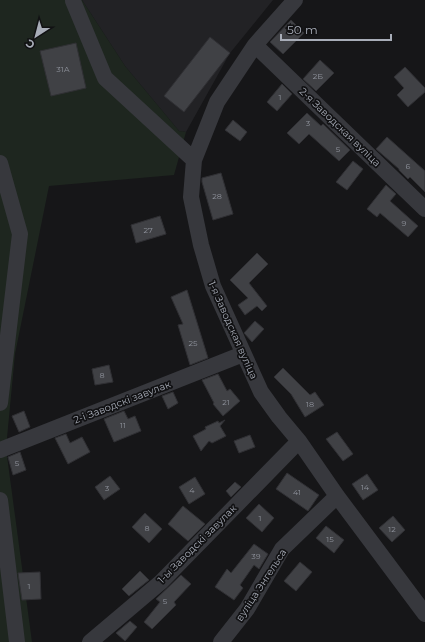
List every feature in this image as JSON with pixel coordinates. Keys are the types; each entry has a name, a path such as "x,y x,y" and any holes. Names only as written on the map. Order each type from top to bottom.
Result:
{"street":[{"name":"1-я Заводская вуліца","path":"295,0 255,45 217,102 194,160 191,196 201,245 213,286 243,354 262,392 279,417 300,441 337,496 425,614"},
{"path":"73,1 105,78 194,160"},
{"name":"2-я Заводская вуліца","path":"255,45 425,209"},
{"path":"0,163 20,234 0,404"},
{"name":"2-і Заводскі завулак","path":"0,450 243,354"},
{"name":"1-ы Заводскі завулак","path":"90,642 161,582 300,441"},
{"name":"вуліца Энгельса","path":"221,642 247,609 282,549 337,496"},
{"path":"0,500 18,642"}],"shaded area":[{"path":"0,0 82,0 125,66 179,131 186,132 174,175 49,186 15,354 7,438 7,456 32,642 0,642"},
{"path":"82,0 273,0 230,53 186,132 179,131 125,66"}],"building":[{"path":"291,20 304,33 283,54 270,42"},
{"path":"210,37 230,53 184,112 164,96"},
{"path":"76,43 86,88 51,96 40,51"},
{"path":"320,60 334,73 316,91 303,79"},
{"path":"405,67 425,88 425,92 408,107 397,95 404,88 394,77"},
{"path":"282,84 292,94 277,111 267,102"},
{"path":"307,113 321,126 323,124 350,150 339,161 309,134 299,144 287,133"},
{"path":"233,120 247,132 240,141 225,130"},
{"path":"387,137 425,171 425,192 410,177 408,179 376,149"},
{"path":"353,161 363,169 347,190 336,182"},
{"path":"221,173 233,214 213,220 202,178"},
{"path":"386,185 396,194 390,201 418,226 408,237 380,213 377,217 367,209"},
{"path":"160,216 166,234 136,243 131,225"},
{"path":"257,253 268,264 249,283 267,306 262,311 257,306 245,315 238,305 248,298 230,280"},
{"path":"187,290 208,358 190,365 178,325 183,324 171,297"},
{"path":"255,321 264,329 252,342 244,333"},
{"path":"109,365 113,382 95,385 92,369"},
{"path":"283,368 310,395 315,392 324,405 305,417 291,394 274,377"},
{"path":"218,374 227,391 230,389 240,401 223,416 213,404 214,403 202,380"},
{"path":"173,392 178,403 168,409 162,396"},
{"path":"24,411 30,427 19,432 12,416"},
{"path":"124,411 128,419 135,416 141,431 114,442 104,419"},
{"path":"225,420 220,426 226,436 212,443 209,441 201,451 193,436 206,429 205,427 218,421 219,423"},
{"path":"337,432 353,454 343,461 326,439"},
{"path":"66,434 70,443 82,437 90,452 68,464 55,438"},
{"path":"250,435 255,447 239,453 234,441"},
{"path":"20,452 26,470 13,475 8,457"},
{"path":"287,473 319,495 308,511 276,489"},
{"path":"367,474 378,490 363,500 352,484"},
{"path":"110,476 120,489 104,500 95,487"},
{"path":"195,477 205,494 189,504 179,487"},
{"path":"235,482 241,487 231,497 226,491"},
{"path":"259,504 274,518 262,532 246,518"},
{"path":"183,506 205,524 188,541 168,524"},
{"path":"145,513 162,529 149,543 132,527"},
{"path":"393,516 405,530 392,542 379,528"},
{"path":"326,526 344,540 334,553 316,538"},
{"path":"254,544 268,554 259,569 254,565 240,585 243,588 234,600 215,587 227,569 231,573"},
{"path":"300,562 312,572 296,591 284,581"},
{"path":"140,571 149,580 129,596 122,589"},
{"path":"40,572 41,599 22,600 18,573"},
{"path":"181,575 191,584 174,602 176,605 152,629 144,622 160,602 156,599"},
{"path":"130,621 137,627 125,641 116,633"}]}
